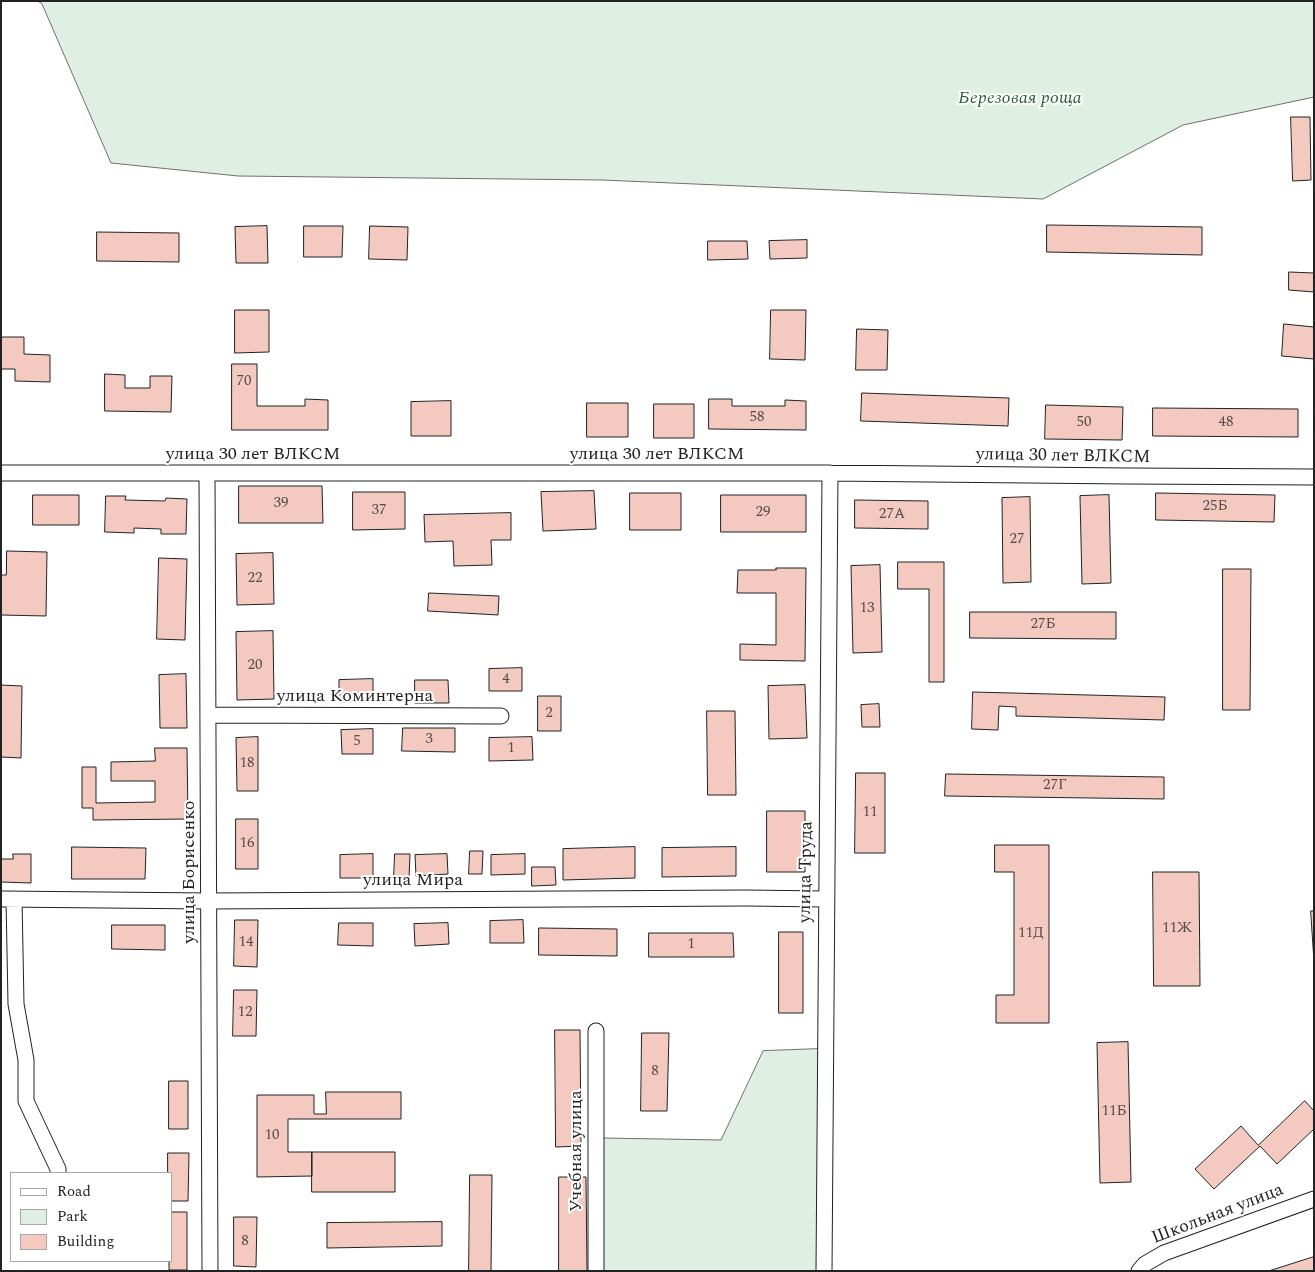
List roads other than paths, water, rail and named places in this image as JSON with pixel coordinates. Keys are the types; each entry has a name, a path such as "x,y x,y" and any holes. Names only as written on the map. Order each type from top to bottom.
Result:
{"street":[{"name":"улица 30 лет ВЛКСМ","path":"1,473 830,473 1314,477"},
{"name":"улица Труда","path":"824,1271 830,473"},
{"name":"улица Борисенко","path":"207,474 210,1271"},
{"name":"улица Коминтерна","path":"208,715 501,716"},
{"name":"улица Мира","path":"8,899 826,899"},
{"path":"8,899 16,1004 26,1060 26,1101 58,1172"},
{"name":"Учебная улица","path":"596,1031 596,1271"},
{"name":"Школьная улица","path":"1138,1271 1145,1264 1164,1253 1314,1199"}],"park label":[{"name":"Березовая роща","path":"1020,99"}]}
